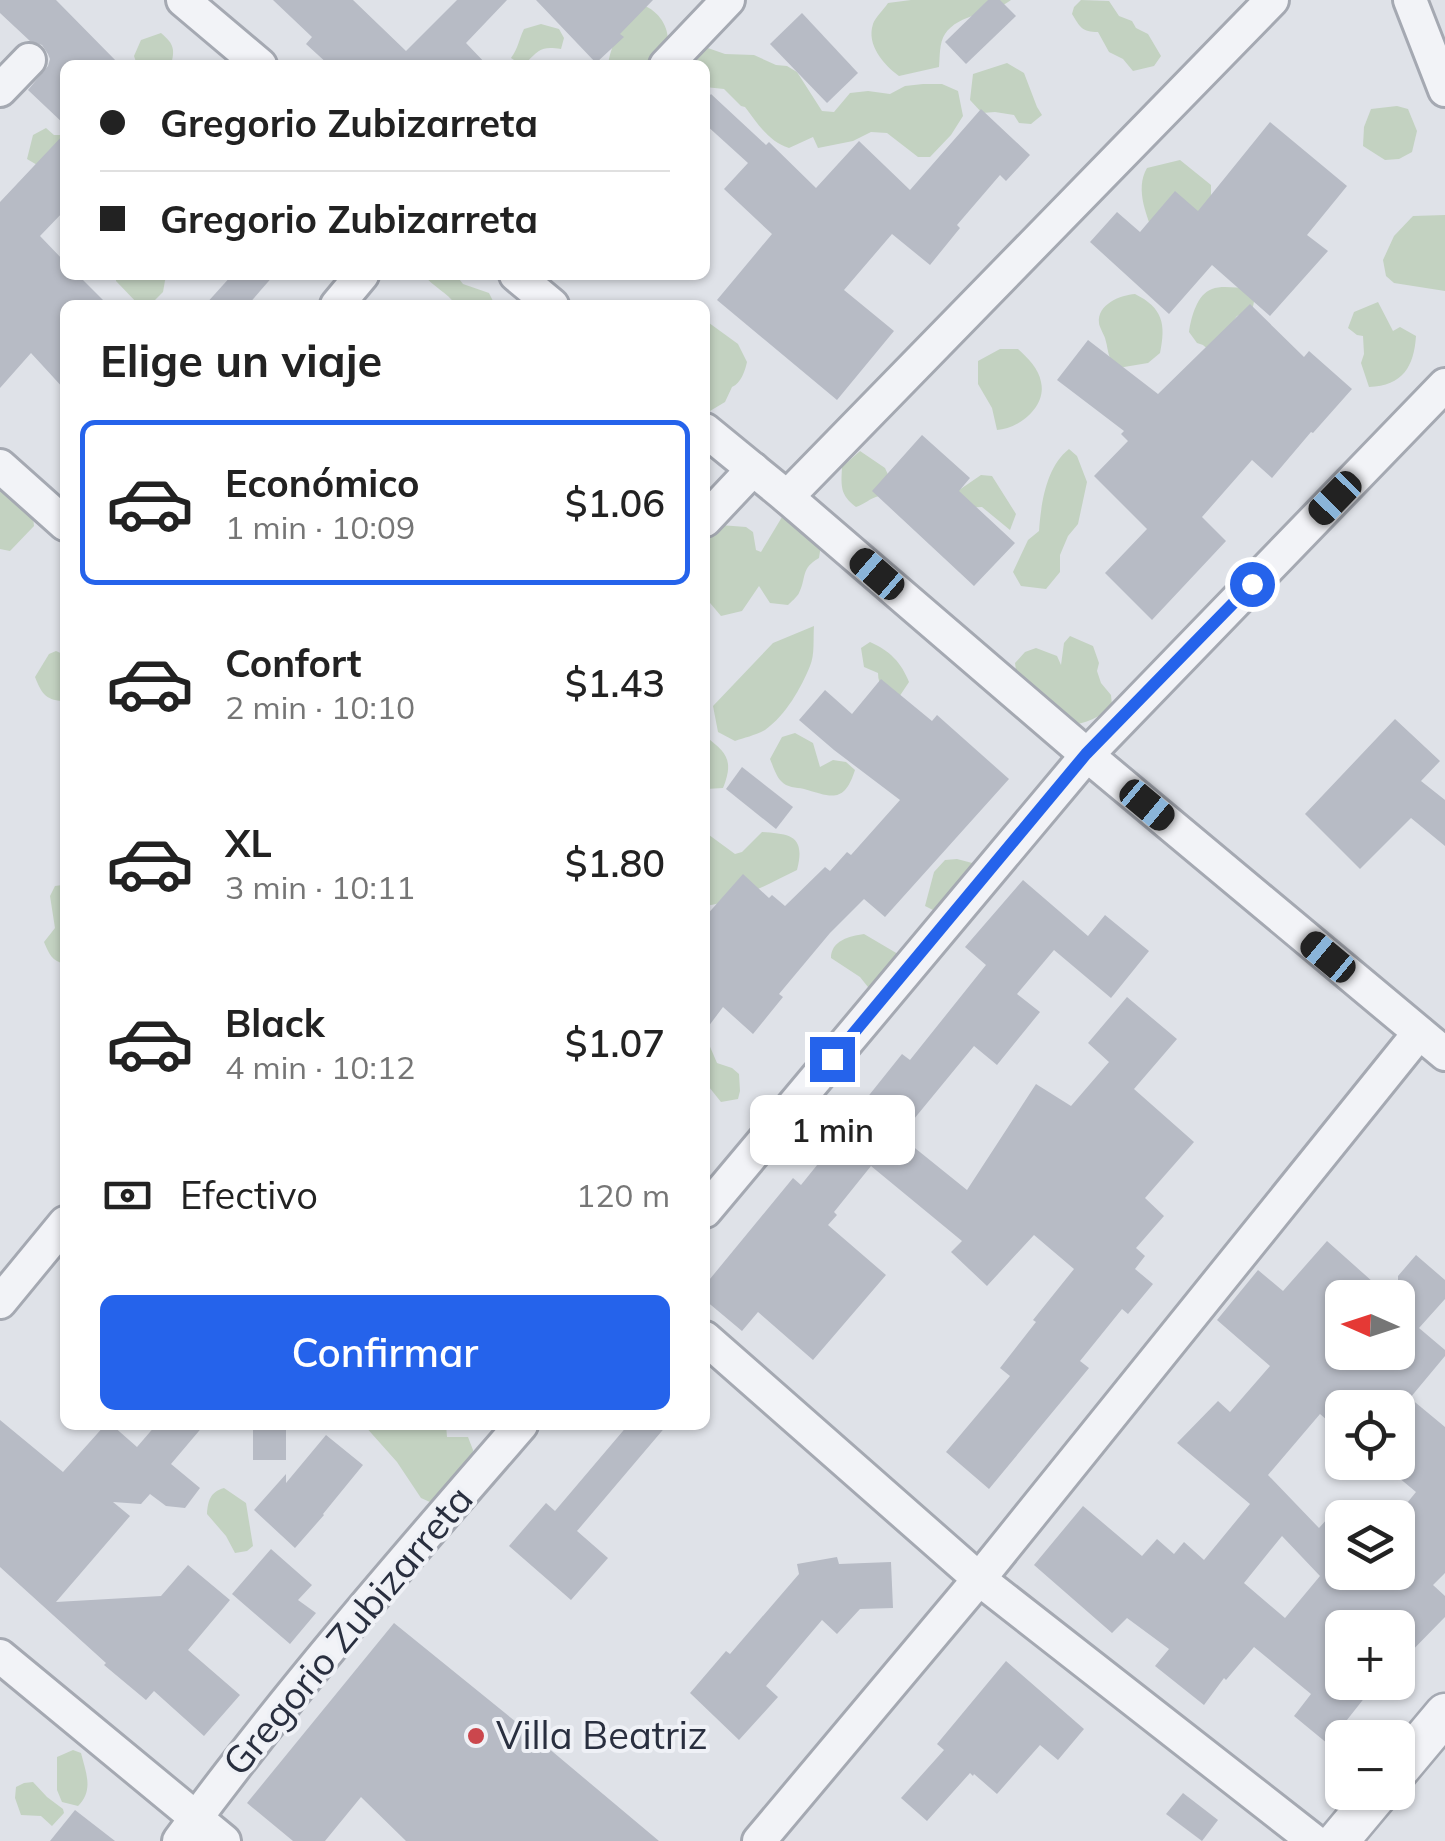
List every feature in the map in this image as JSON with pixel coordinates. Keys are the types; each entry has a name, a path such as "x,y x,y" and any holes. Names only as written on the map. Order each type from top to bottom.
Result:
{"street":[{"path":"184,0 254,60"},
{"path":"671,60 728,0"},
{"path":"787,497 1272,0"},
{"path":"1410,0 1445,90"},
{"path":"0,90 29,60"},
{"path":"341,300 358,280"},
{"path":"522,280 546,300"},
{"path":"710,1205 1086,754 1445,385"},
{"path":"710,434 1445,1054"},
{"path":"0,466 60,520"},
{"path":"710,515 753,469"},
{"path":"759,1841 979,1579 1419,1033"},
{"path":"0,1302 60,1228"},
{"path":"710,1342 979,1579 1314,1841"},
{"name":"Gregorio Zubizarreta","path":"188,1830 222,1781 369,1600 517,1430"},
{"path":"0,1656 188,1830 224,1841"},
{"path":"1415,1750 1445,1714"},
{"path":"1338,1841 1364,1810"}],"green space":[{"path":"1011,0 951,27 942,42 939,67 899,76 878,54 871,32 888,3"},
{"path":"1081,0 1109,1 1119,16 1148,34 1161,56 1154,66 1133,71 1123,59 1109,52 1098,32 1082,28 1072,14"},
{"path":"640,4 656,13 667,34 662,60 609,60 629,17"},
{"path":"541,24 559,29 564,38 561,49 550,48 529,60 514,60 511,58 524,29"},
{"path":"161,33 172,47 172,60 135,60 141,40"},
{"path":"702,46 725,54 754,55 787,66 797,72 822,111 834,112 850,93 890,94 905,86 942,84 958,91 963,116 930,157 918,157 887,133 871,132 853,141 818,148 813,137 789,148 769,137 745,107 724,89 710,88 710,60 678,60"},
{"path":"1007,63 1024,73 1042,115 1031,124 1019,123 1014,115 982,113 970,100 973,74"},
{"path":"1371,109 1408,109 1417,131 1412,152 1399,159 1385,160 1363,146 1364,127"},
{"path":"46,128 60,135 60,147 49,172 27,159 33,135"},
{"path":"1180,160 1211,185 1207,218 1156,241 1144,204 1143,177 1147,168"},
{"path":"1445,215 1445,291 1394,283 1386,276 1383,260 1394,236 1413,216"},
{"path":"165,280 163,292 155,300 134,300 116,281"},
{"path":"429,280 460,280 489,293 492,300 451,300"},
{"path":"1216,288 1246,288 1255,297 1252,311 1237,316 1211,352 1197,343 1189,332 1202,296"},
{"path":"1135,294 1152,305 1160,318 1160,353 1148,363 1118,368 1110,358 1099,316 1111,302"},
{"path":"1378,302 1393,331 1400,327 1416,336 1405,372 1390,383 1369,387 1361,363 1363,336 1348,328 1354,312"},
{"path":"710,324 738,344 747,362 725,402 710,411"},
{"path":"1000,349 1018,349 1026,356 1038,373 1042,391 1029,415 1014,426 997,430 992,408 978,384 978,361"},
{"path":"1069,449 1077,456 1087,482 1078,524 1060,555 1060,572 1046,589 1021,586 1013,572 1028,540 1039,531 1050,476"},
{"path":"860,451 885,468 890,479 879,496 856,507 843,490 842,467"},
{"path":"981,475 992,476 1016,514 1010,530 982,507 961,508 946,499"},
{"path":"0,483 32,508 34,526 10,551 0,549"},
{"path":"782,517 808,526 821,545 819,558 806,570 798,594 788,605 770,603 759,586 742,611 721,616 710,603 710,538 720,525 746,527 753,532 756,550 761,552"},
{"path":"814,626 810,666 780,717 765,730 735,741 718,732 713,706 773,643"},
{"path":"1070,636 1093,646 1099,663 1097,671 1111,695 1112,705 1092,719 1069,726 1017,678 1015,663 1025,652 1036,648 1057,656 1061,665 1064,643"},
{"path":"870,642 894,658 909,682 895,703 883,690 878,673 864,667 861,648"},
{"path":"60,653 60,701 44,694 35,677 49,654"},
{"path":"795,733 813,743 820,767 833,760 846,762 855,770 841,793 822,794 789,786 779,779 770,759 782,737"},
{"path":"710,740 728,764 723,788 710,789"},
{"path":"762,832 788,836 797,843 797,870 710,905 710,836 735,854"},
{"path":"945,860 976,864 948,909 925,906 934,872"},
{"path":"60,885 60,962 44,942 55,928 50,896 55,886"},
{"path":"864,934 898,954 904,963 888,988 868,987 831,958 837,943"},
{"path":"710,1047 717,1063 739,1074 738,1099 721,1102 710,1088"},
{"path":"368,1430 446,1430 447,1437 468,1437 473,1450 471,1480 441,1507 421,1498 397,1462"},
{"path":"224,1488 246,1503 253,1546 247,1551 235,1553 207,1514 211,1498"},
{"path":"73,1750 81,1753 87,1781 86,1794 78,1806 62,1802 57,1790 57,1757"},
{"path":"33,1782 63,1809 64,1813 52,1826 41,1816 21,1815 16,1787"}],"building":[{"path":"0,0 56,0 115,60 60,60 60,120 28,90 48,66 48,54 0,13"},
{"path":"273,0 353,0 406,51 457,0 507,0 466,43 482,60 324,60 306,44 312,37"},
{"path":"536,0 653,0 620,34 624,37 599,60 593,60"},
{"path":"988,0 1000,0 1016,16 966,64 945,42"},
{"path":"802,13 858,73 827,103 770,44"},
{"path":"710,95 766,145 769,142 816,188 859,141 910,190 981,109 1030,155 1006,181 1000,175 957,225 960,228 930,265 892,234 844,290 894,331 837,400 717,300 772,234 724,189 748,163 710,129"},
{"path":"1270,122 1347,186 1307,235 1328,251 1270,316 1212,265 1169,314 1090,242 1117,212 1140,232 1175,191 1198,211"},
{"path":"60,138 60,215 40,236 60,257 60,280 83,280 103,300 60,300 60,385 31,353 0,388 0,202"},
{"path":"228,280 270,280 252,300 210,300"},
{"path":"1250,304 1304,357 1309,351 1352,389 1272,478 1252,460 1202,517 1226,541 1152,620 1105,573 1147,529 1094,476 1128,441 1121,434 1124,431 1057,380 1088,340 1158,394"},
{"path":"922,435 970,478 959,491 1015,543 974,586 872,491"},
{"path":"881,679 932,721 937,715 1009,779 885,917 864,899 779,994 783,997 753,1034 723,1007 710,1024 710,911 743,874 769,898 772,895 785,906 825,867 830,871 847,852 851,855 900,800 799,720 825,690 852,714"},
{"path":"1395,719 1440,761 1421,781 1445,800 1445,846 1411,818 1360,869 1305,814"},
{"path":"742,767 793,807 776,829 726,789"},
{"path":"1023,880 1088,936 1105,915 1149,951 1111,998 1054,950 1017,994 1040,1012 997,1065 974,1046 900,1136 967,1190 1036,1084 1071,1106 1109,1062 1088,1043 1127,997 1177,1039 1134,1089 1194,1142 1145,1198 1164,1216 1136,1248 1145,1256 1135,1269 1153,1284 1128,1314 1122,1309 1080,1361 1089,1368 989,1489 946,1452 1010,1376 1000,1368 1074,1269 1034,1235 987,1286 951,1252 962,1241 871,1166 828,1225 886,1275 813,1360 758,1312 742,1331 710,1304 710,1279 793,1178 801,1185 838,1139 831,1133 857,1100 862,1104 902,1054 910,1060 986,965 965,947"},
{"path":"1327,1241 1371,1280 1325,1280 1325,1370 1415,1370 1415,1280 1398,1280 1398,1276 1416,1255 1445,1280 1445,1299 1419,1328 1445,1350 1445,1356 1415,1392 1325,1390 1325,1418 1320,1414 1268,1475 1319,1528 1325,1521 1325,1590 1415,1590 1415,1500 1409,1500 1416,1492 1402,1480 1415,1480 1415,1402 1445,1427 1445,1573 1433,1585 1445,1596 1445,1617 1415,1648 1415,1610 1325,1610 1325,1700 1363,1700 1347,1720 1325,1720 1325,1742 1294,1716 1311,1694 1254,1647 1204,1705 1155,1666 1169,1649 1127,1618 1112,1633 1034,1565 1083,1506 1142,1556 1157,1539 1174,1554 1184,1542 1204,1560 1250,1504 1177,1443 1218,1401 1230,1412 1270,1366 1217,1320 1258,1270 1283,1291","holes":["1282,1536 1320,1576 1285,1618 1244,1583"]},
{"path":"0,1420 63,1472 101,1430 118,1430 137,1447 152,1430 200,1430 171,1464 200,1488 185,1508 166,1506 150,1494 141,1504 113,1502 130,1516 56,1602 161,1596 188,1565 230,1600 188,1650 240,1695 204,1736 154,1691 146,1700 0,1567"},
{"path":"253,1430 286,1430 286,1460 253,1460"},
{"path":"624,1430 663,1430 577,1531 608,1558 571,1600 509,1546 546,1503 555,1511"},
{"path":"326,1435 363,1465 295,1548 254,1510 286,1474 286,1483"},
{"path":"271,1549 312,1585 298,1600 316,1613 290,1644 232,1594"},
{"path":"837,1557 839,1564 891,1562 893,1608 860,1609 837,1634 822,1620 766,1686 778,1697 739,1740 690,1693 726,1651 730,1654 799,1574 797,1564"},
{"path":"394,1623 659,1841 406,1841 361,1797 325,1841 293,1841 247,1803"},
{"path":"1006,1661 1084,1729 1058,1760 1040,1745 997,1794 970,1773 927,1821 901,1798 944,1750 937,1744"},
{"path":"1183,1793 1218,1820 1202,1841 1166,1814"},
{"path":"75,1810 115,1841 50,1841"}],"place":[{"name":"Villa Beatriz","path":"476,1736"}],"route":[{"path":"832,1059 1086,754 1252,584"}]}
